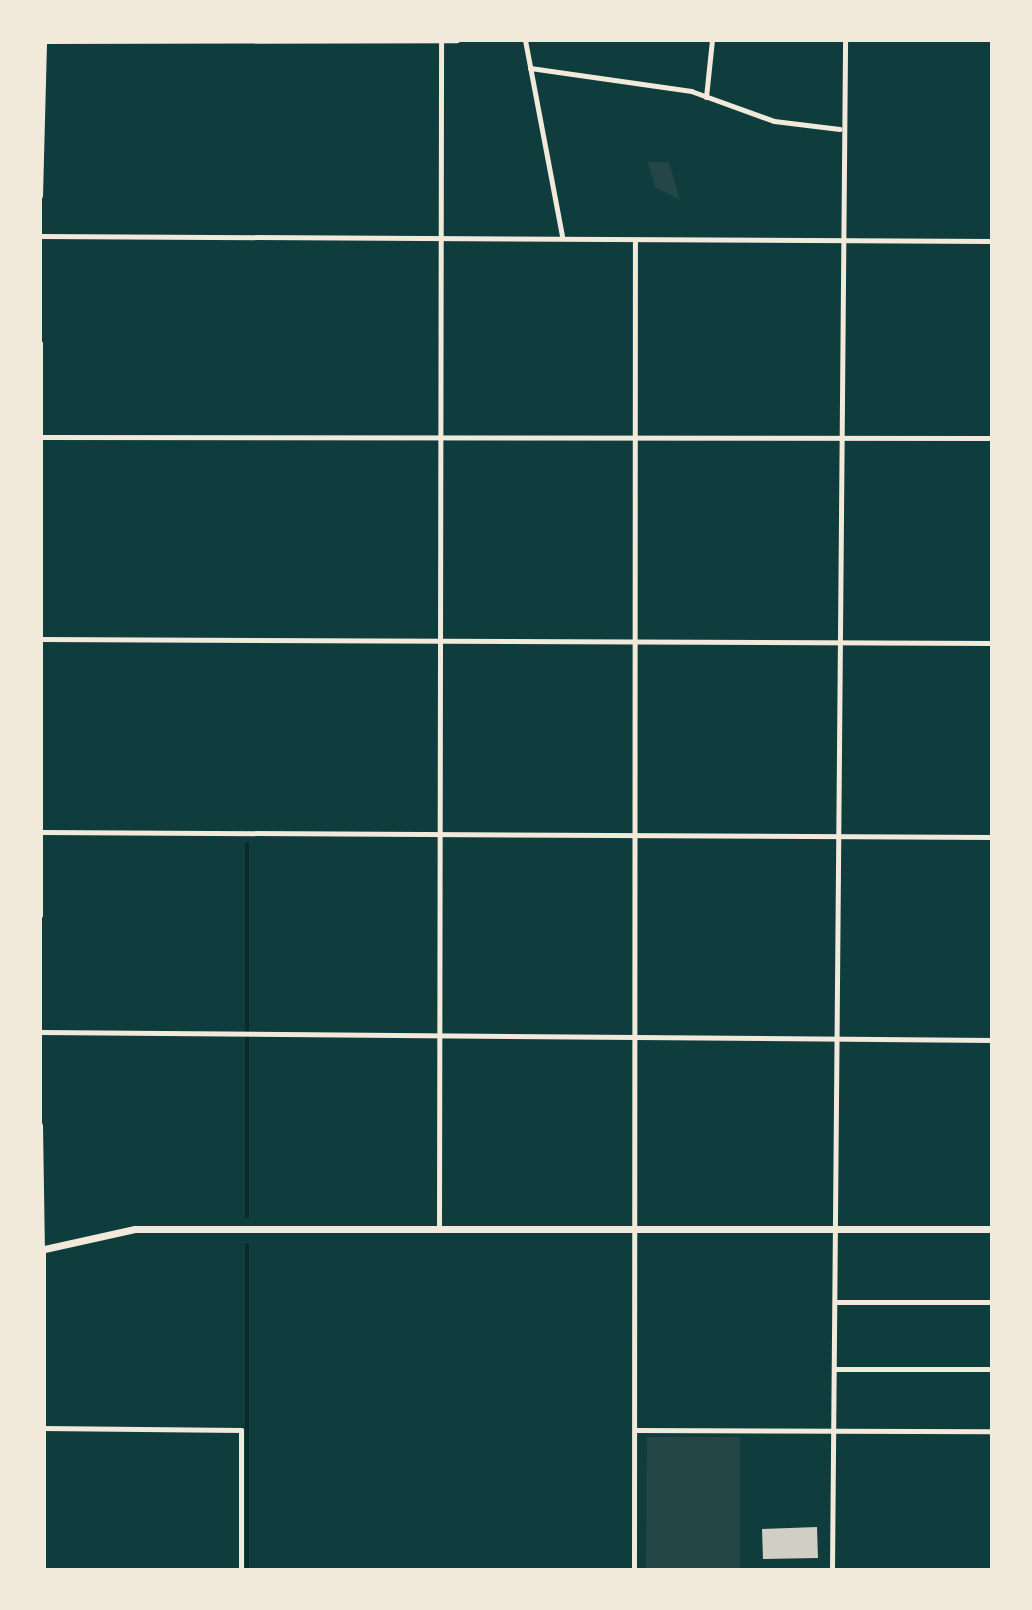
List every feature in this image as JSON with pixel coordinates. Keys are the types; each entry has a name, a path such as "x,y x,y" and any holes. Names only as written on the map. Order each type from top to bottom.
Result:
{"street":[{"path":"40,196 43,40 457,40"},
{"path":"439,1230 437,638 441,40"},
{"path":"525,40 562,236"},
{"path":"706,97 712,40"},
{"path":"832,1570 840,129 845,40"},
{"path":"530,68 706,97 774,121 840,129"},
{"path":"40,236 441,235 635,240 992,241"},
{"path":"634,1570 636,1430 632,1230 637,837 635,240"},
{"path":"40,343 40,915"},
{"path":"41,437 439,440 992,438"},
{"path":"41,639 437,638 992,643"},
{"path":"40,832 437,837 992,837"},
{"path":"40,1032 992,1040"},
{"path":"40,1125 42,1570"},
{"path":"41,1249 135,1229 992,1229"},
{"path":"835,1302 992,1302"},
{"path":"834,1369 992,1369"},
{"path":"41,1428 241,1430 241,1570"},
{"path":"636,1430 992,1431"}],"shaded area":[{"path":"648,162 669,162 680,200 655,187"},
{"path":"647,1437 740,1437 740,1570 646,1570"}],"building":[{"path":"817,1527 818,1558 763,1559 762,1529"}],"waterway":[{"path":"247,844 247,1216"},
{"path":"247,1245 247,1570"}]}
